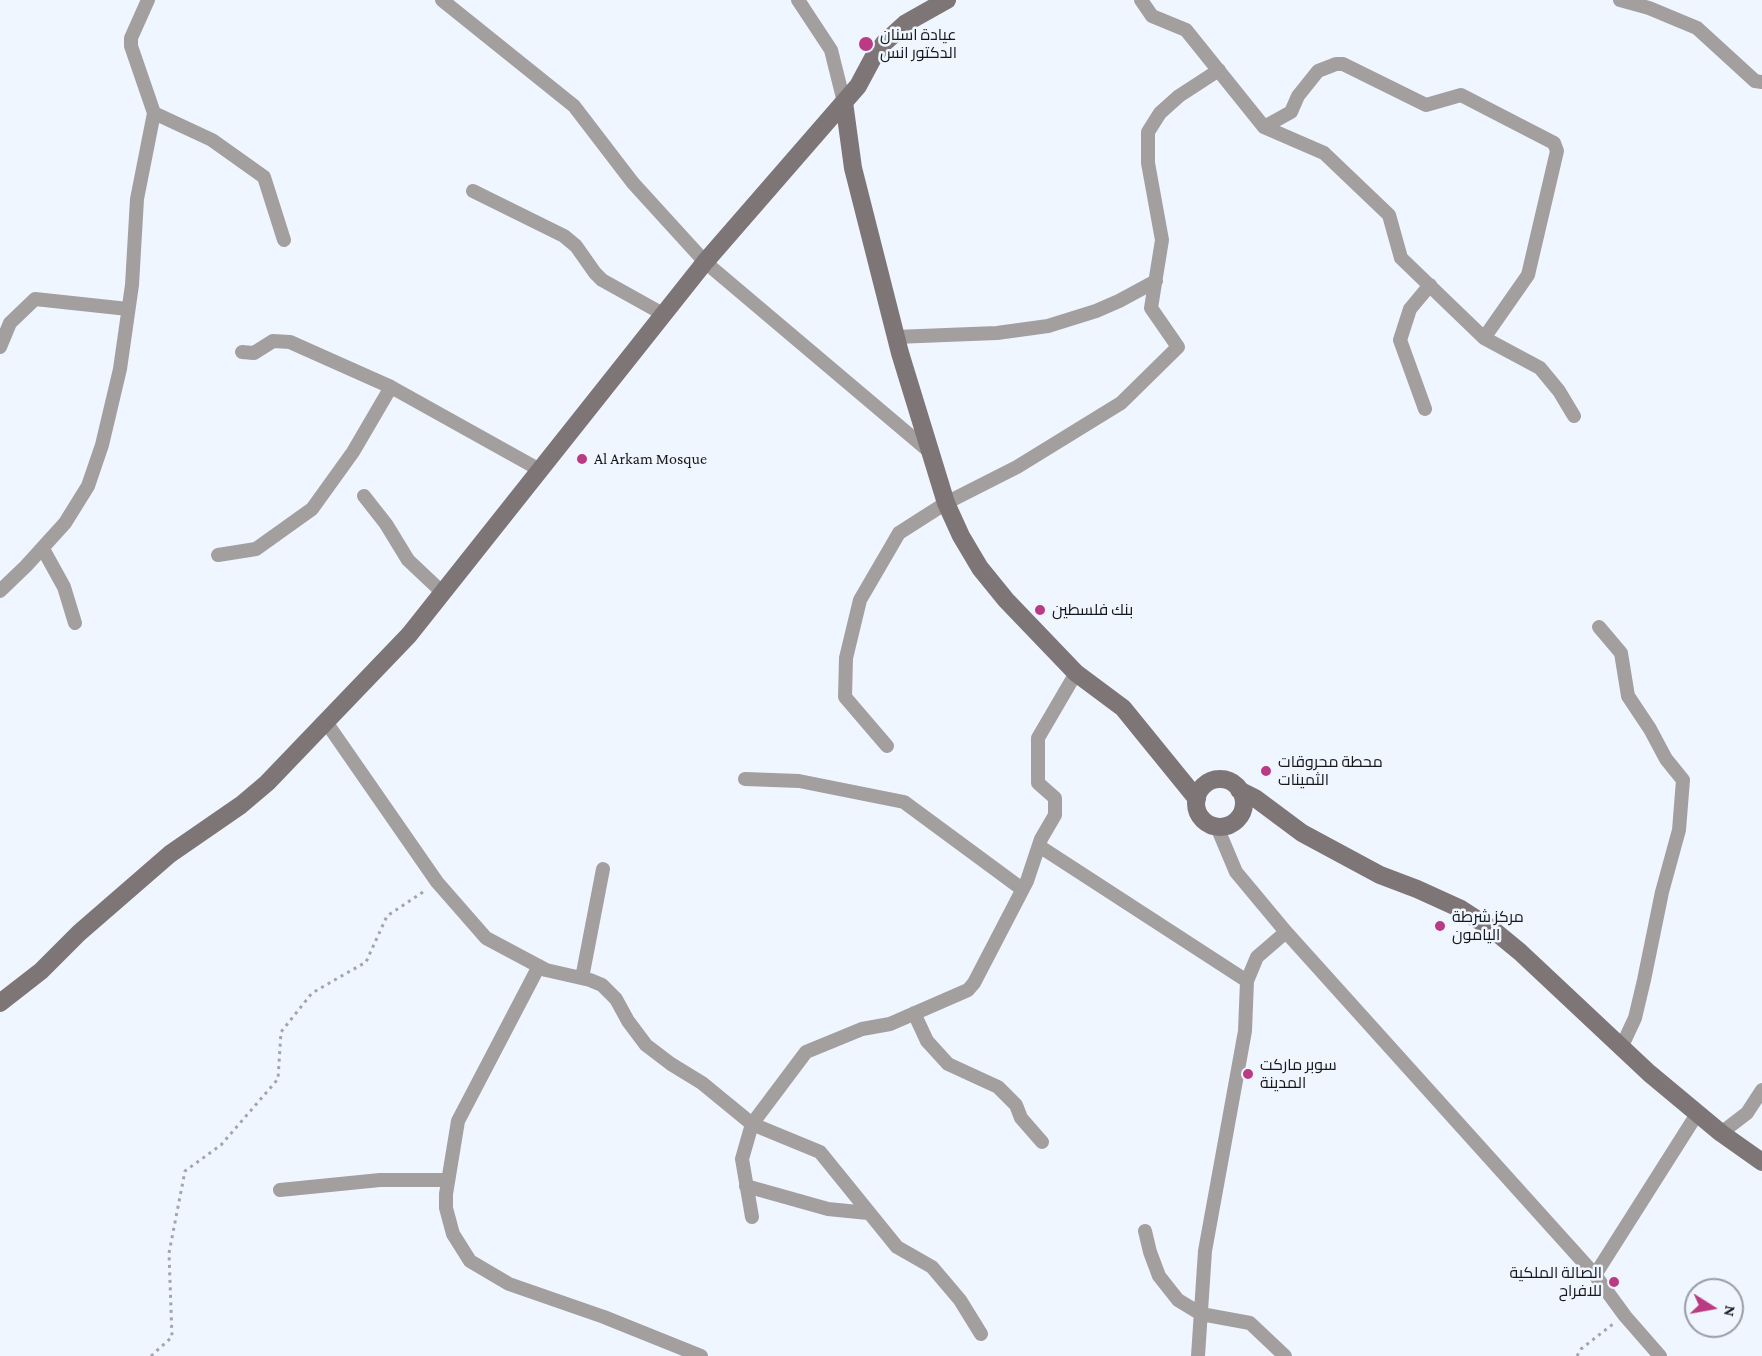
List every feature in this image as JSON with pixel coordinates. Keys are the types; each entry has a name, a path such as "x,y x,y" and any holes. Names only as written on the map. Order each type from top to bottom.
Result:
{"street":[{"path":"0,591 43,549 65,523 77,505 96,466 120,369 132,285 137,199 154,113 131,45 131,38 148,0"},
{"path":"442,0 574,106 633,183 705,262 931,453"},
{"path":"798,0 831,50 844,102 853,168 895,337 946,503 965,544 985,575 1013,609 1076,673 1123,708 1197,799"},
{"path":"0,1003 41,971 79,933 170,854 241,805 267,783 409,635 705,262 858,86 873,58 891,36 906,23 947,0"},
{"path":"1141,0 1152,16 1186,30 1264,127 1324,153 1339,166 1389,215 1401,258 1484,338 1540,368 1559,391 1574,416"},
{"path":"1620,0 1649,8 1697,28 1755,81 1762,82"},
{"path":"1264,127 1291,112 1298,96 1318,71 1336,64 1343,64 1426,105 1461,95 1554,143 1557,151 1528,275 1484,338"},
{"path":"887,746 845,697 846,658 860,600 899,533 946,503 1017,467 1121,403 1178,347 1151,308 1162,240 1148,163 1148,132 1160,113 1179,96 1219,70"},
{"path":"154,113 212,140 264,177 284,240"},
{"path":"473,191 564,236 576,246 602,280 663,314"},
{"path":"895,337 997,333 1048,326 1111,304 1156,280"},
{"path":"1425,409 1400,340 1410,309 1430,285"},
{"path":"0,347 10,323 35,299 128,309"},
{"path":"242,352 254,353 270,342 285,340 391,387 540,470"},
{"path":"218,555 256,549 312,509 353,452 391,387"},
{"path":"364,496 386,524 408,560 442,593"},
{"path":"43,549 64,587 75,623"},
{"path":"1599,627 1621,653 1628,696 1666,759 1683,780 1679,830 1662,891 1635,1018 1622,1048"},
{"path":"752,1217 742,1159 752,1124 806,1052 862,1029 890,1024 968,990 975,983 1022,889 1039,846 1055,815 1055,798 1038,783 1038,738 1076,673"},
{"path":"326,722 437,882 486,938 539,966 602,985 616,999 636,1034 652,1050 702,1083 752,1124 820,1152 897,1247 932,1267 960,1300 981,1334"},
{"path":"745,779 799,781 904,802 1022,889"},
{"path":"1239,790 1244,805 1238,819 1225,827 1217,827 1203,820 1198,814 1199,791 1211,781 1227,780 1302,833 1380,875 1435,897 1485,923 1520,952 1622,1048 1697,1114 1762,1162"},
{"path":"1217,827 1236,872 1286,932 1595,1275 1624,1316 1660,1356"},
{"path":"1039,846 1247,981"},
{"path":"582,978 603,869"},
{"path":"1198,1356 1205,1251 1245,1031 1247,981 1257,957 1286,932"},
{"path":"539,966 458,1120 447,1180 446,1201 449,1221 460,1247 470,1261 509,1284 604,1317 701,1356"},
{"path":"914,1013 927,1041 948,1064 998,1087 1016,1105 1022,1118 1042,1142"},
{"path":"1720,1133 1747,1113 1762,1090"},
{"path":"1595,1275 1697,1114"},
{"path":"280,1190 380,1180 447,1180"},
{"path":"746,1186 828,1209 868,1213"},
{"path":"1145,1231 1159,1276 1178,1300 1201,1314 1250,1323 1285,1356"}],"path":[{"path":"151,1356 172,1337 169,1253 185,1171 221,1145 278,1079 281,1032 312,993 366,962 387,916 437,882"},
{"path":"1577,1356 1581,1349 1624,1316"}],"place":[{"name":"عيادة اسنان الدكتور انس","path":"866,44"},
{"name":"Al Arkam Mosque","path":"582,459"},
{"name":"بنك فلسطين","path":"1040,610"},
{"name":"محطة محروقات الثمينات","path":"1266,771"},
{"name":"مركز شرطة اليامون","path":"1440,926"},
{"name":"سوبر ماركت المدينة","path":"1248,1074"},
{"name":"الصالة الملكية للافراح","path":"1614,1282"}]}
